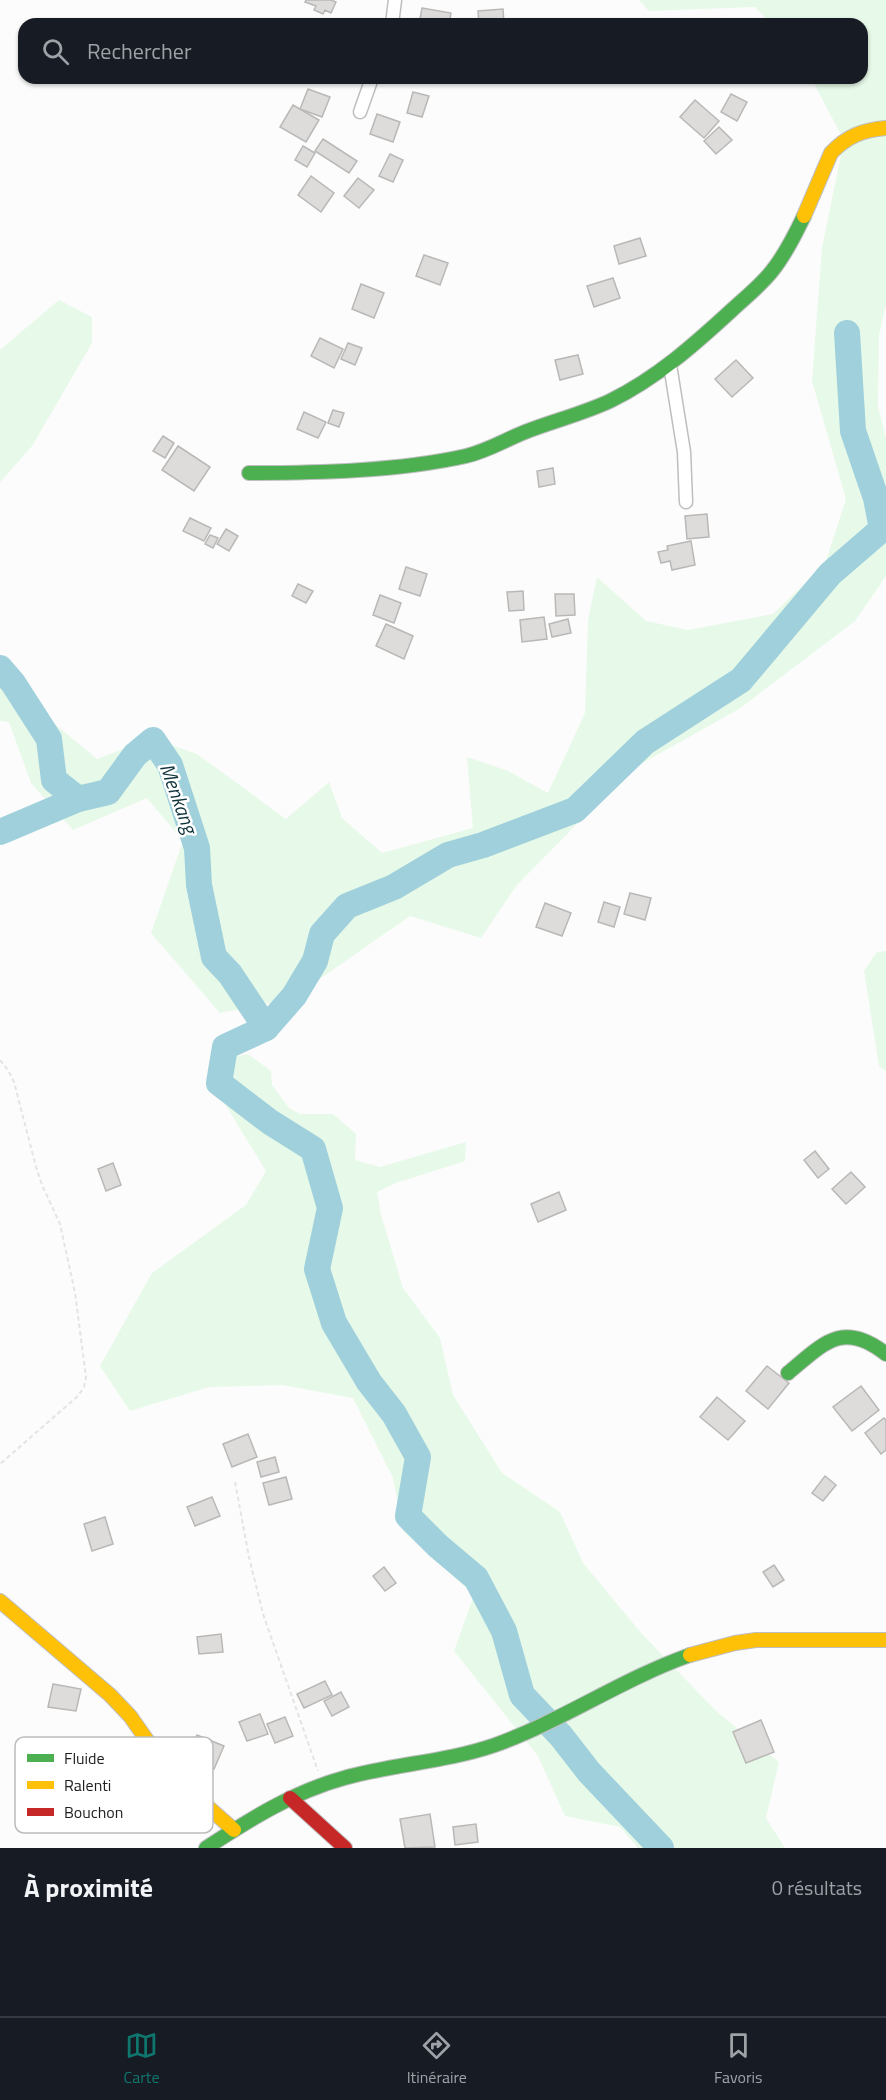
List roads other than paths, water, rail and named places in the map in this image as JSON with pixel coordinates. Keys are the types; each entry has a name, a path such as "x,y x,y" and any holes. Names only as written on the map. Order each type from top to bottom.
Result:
{"street":[{"path":"393,18 395,0"},
{"path":"360,112 370,84"},
{"path":"249,473 309,473 406,465 465,456 489,449 524,432 610,402 670,365 713,328 772,271 796,233 831,153 840,142 852,134 886,128"},
{"path":"670,365 684,452 686,502"},
{"path":"788,1373 828,1341 848,1336 867,1341 886,1354"},
{"path":"0,1601 110,1695 130,1716 145,1737"},
{"path":"206,1848 291,1798 323,1785 369,1772 473,1751 527,1732 635,1677 677,1659 716,1647 754,1640 886,1640"},
{"path":"291,1798 345,1848"},
{"path":"213,1812 234,1830"}],"waterway":[{"name":"Menkang","path":"661,1848 589,1772 561,1736 522,1695 504,1631 476,1578 438,1546 408,1516 418,1457 394,1414 369,1382 334,1323 317,1269 330,1208 313,1149 270,1122 219,1083 225,1047 266,1028 294,996 315,961 322,934 347,906 394,887 448,855 483,845 575,810 645,742 741,680 830,574 882,529 876,498 853,431 847,333"},
{"name":"Menkang","path":"0,668 13,683 49,739 54,780 78,799 108,792 135,755 153,740 170,765 197,848 199,885 214,957 230,974 266,1028"},
{"path":"0,832 78,799"}]}
